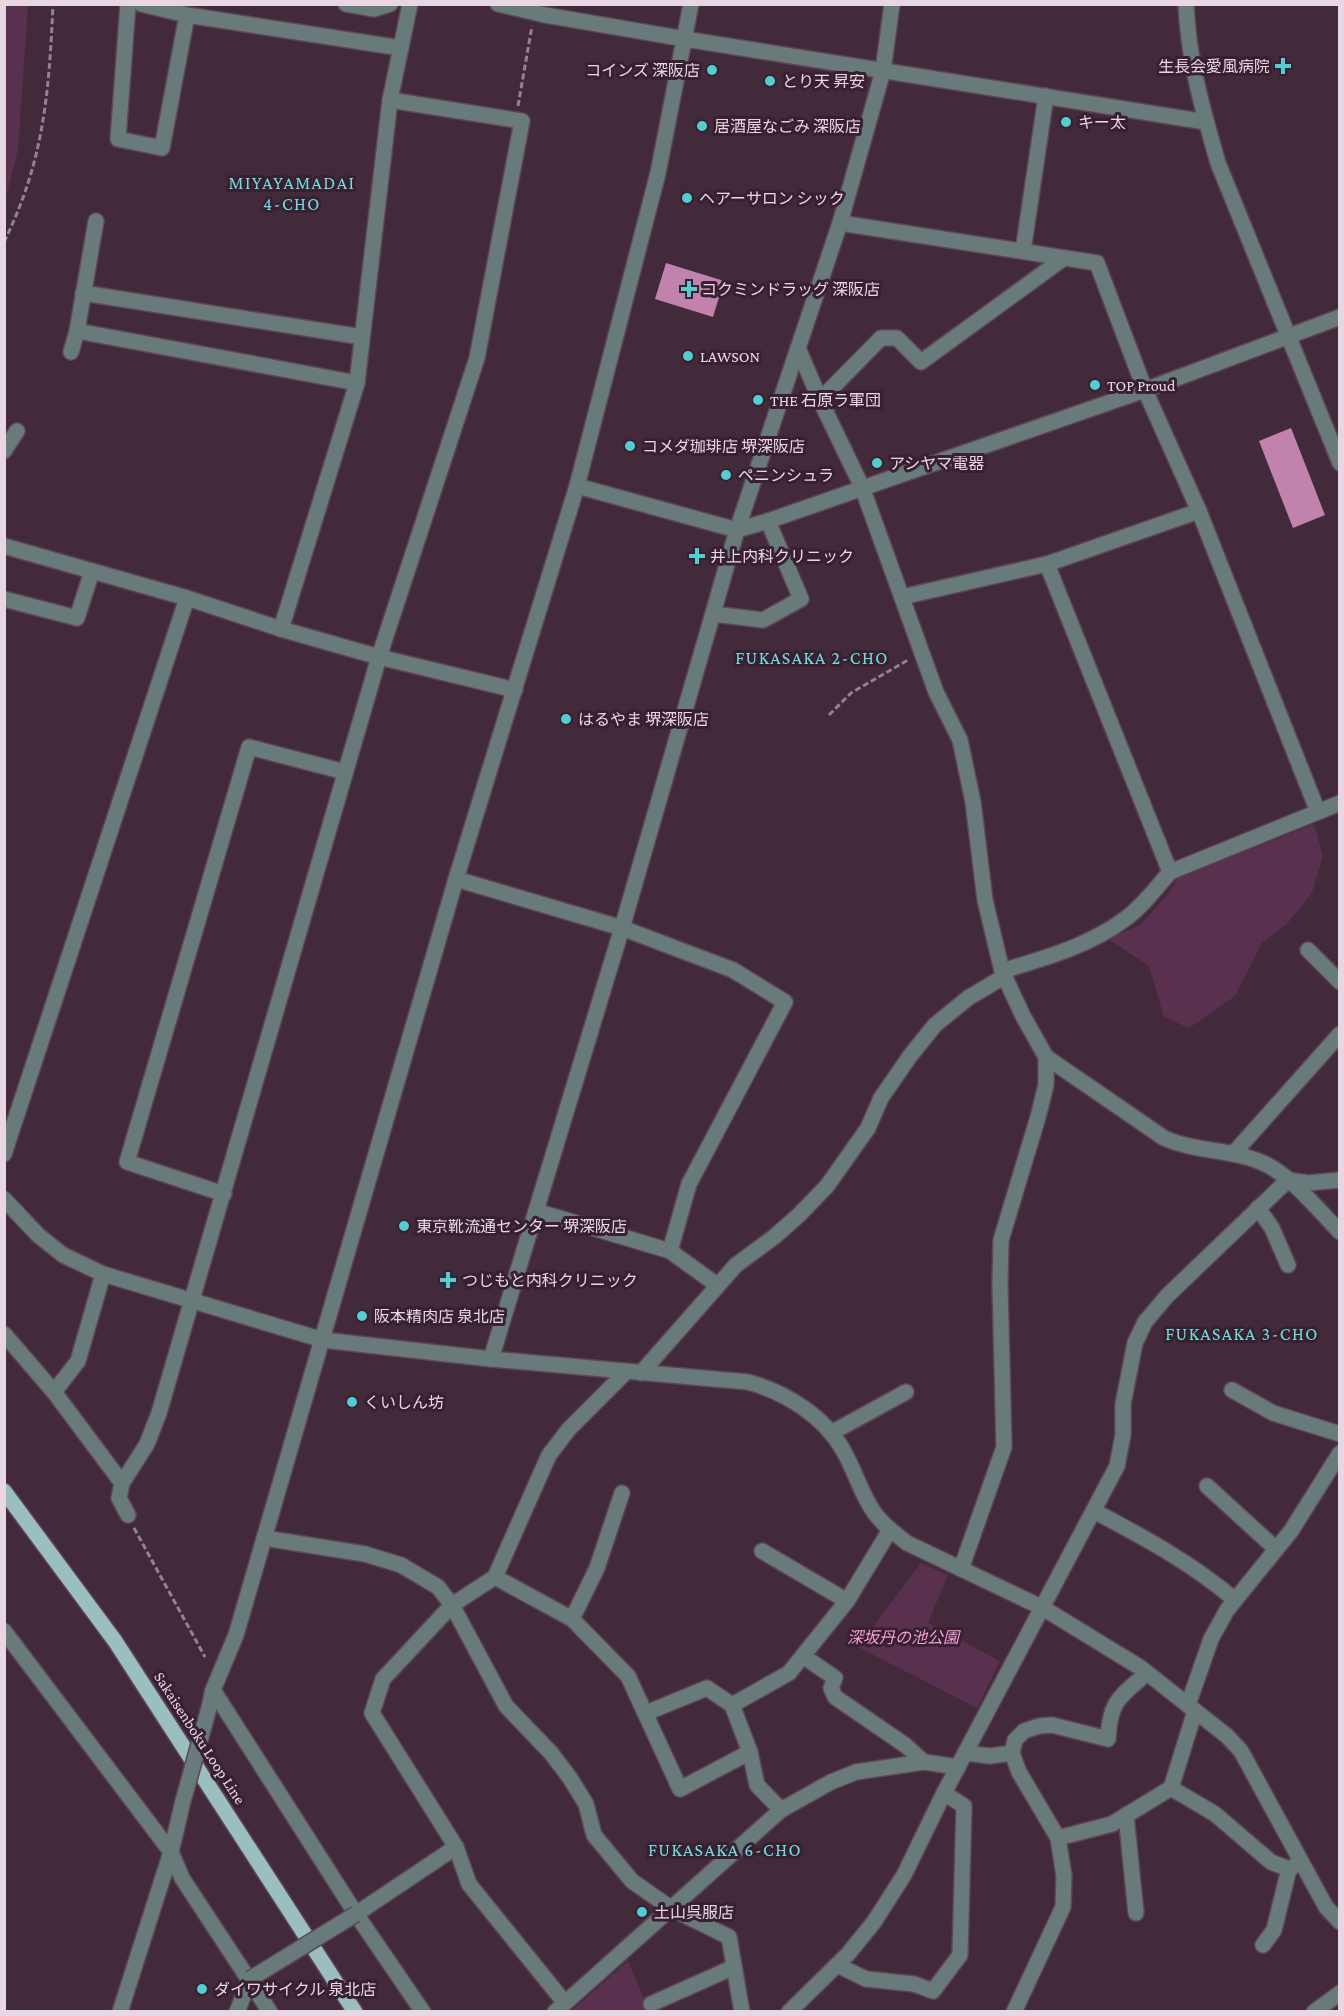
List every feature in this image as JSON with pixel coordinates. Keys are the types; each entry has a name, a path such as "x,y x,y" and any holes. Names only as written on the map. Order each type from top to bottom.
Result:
{"main road":[{"name":"Sakaisenboku Loop Line","path":"4,1491 115,1641 355,2012"}],"street":[{"path":"129,4 118,139 162,148 187,15"},
{"path":"141,4 187,15 401,48"},
{"path":"346,4 374,9 390,4"},
{"path":"281,629 357,384 390,100 410,4"},
{"path":"498,4 542,10 685,39 1206,122"},
{"path":"120,2012 171,1852 213,1690 236,1635 456,879 577,486 658,173 691,4"},
{"path":"491,1359 622,928 737,530 840,223 883,71 892,4"},
{"path":"1186,4 1187,33 1206,122 1218,163 1340,464"},
{"path":"1023,251 1046,96"},
{"path":"128,1515 119,1498 122,1483 147,1444 159,1413 345,772 477,358 522,120 390,100"},
{"path":"71,352 77,331 96,220"},
{"path":"840,223 1097,263 1145,390 1199,511 1318,812"},
{"path":"820,400 881,338 897,338 921,362 1064,258"},
{"path":"83,293 362,337"},
{"path":"577,486 737,530 1145,390 1340,317"},
{"path":"77,331 357,384"},
{"path":"798,348 862,487 936,692 960,740 973,802 985,900 1003,973 1046,1057 1164,1138 1180,1145 1233,1154 1265,1163 1288,1180 1340,1232"},
{"path":"4,451 17,431"},
{"path":"902,597 1047,564 1199,511"},
{"path":"713,614 763,620 801,599 768,521"},
{"path":"4,546 187,598 281,629 380,657 514,690"},
{"path":"1047,564 1170,872"},
{"path":"4,599 77,618 92,571"},
{"path":"4,1154 187,598"},
{"path":"224,1194 126,1162 249,747 345,772"},
{"path":"958,1767 924,1762 856,1772 831,1782 782,1810 560,2007 469,1884 456,1846 372,1713 383,1679 452,1605 495,1577 549,1455 569,1429 634,1373 736,1264 774,1237 827,1186 868,1128 887,1089 935,1025 1003,973 1094,938 1125,919 1143,903 1170,872 1340,803"},
{"path":"456,879 622,928 734,970 785,1002 688,1184 670,1251"},
{"path":"1308,950 1340,982"},
{"path":"1233,1154 1340,1034"},
{"path":"961,1569 1004,1447 999,1284 1001,1240 1038,1118 1046,1085 1046,1057"},
{"path":"789,2012 837,1965 874,1922 904,1875 944,1793 1094,1511 1117,1466 1123,1435 1124,1404 1135,1343 1145,1322 1167,1296 1288,1180 1308,1182 1340,1180"},
{"path":"4,1199 38,1235 63,1255 103,1274 323,1340 491,1359 748,1382 768,1388 791,1400 823,1424 831,1433 842,1448 869,1506 890,1530 907,1543 1043,1608 1147,1673 1227,1736 1241,1751 1295,1865 1340,1922"},
{"path":"1258,1208 1272,1228 1288,1265"},
{"path":"536,1211 670,1251 717,1285"},
{"path":"54,1392 78,1361 103,1274"},
{"path":"4,1334 54,1392 122,1483"},
{"path":"1232,1390 1273,1413 1340,1434"},
{"path":"831,1433 906,1392"},
{"path":"1058,1838 1112,1824 1171,1788 1211,1639 1234,1600 1276,1550 1310,1504 1340,1453"},
{"path":"1207,1486 1276,1550"},
{"path":"572,1619 597,1568 622,1493"},
{"path":"1094,1511 1158,1545 1209,1577 1234,1600"},
{"path":"732,1705 789,1673 847,1601 890,1530"},
{"path":"264,1538 365,1554 401,1565 438,1587 452,1605 506,1706 551,1753 570,1778 586,1804 594,1835 632,1881 672,1909 729,1937 742,2012"},
{"path":"762,1551 847,1601"},
{"path":"495,1577 572,1619 628,1676 680,1789 750,1752"},
{"path":"4,1631 171,1852 182,1878 270,2012"},
{"path":"803,1656 834,1678 831,1688 835,1697 905,1745 924,1762"},
{"path":"1014,2012 1063,1907 1064,1876 1058,1838 1019,1772 1012,1753 1015,1740 1024,1731 1052,1725 1108,1738 1109,1720 1114,1704 1147,1673"},
{"path":"646,1713 707,1688 732,1705 750,1752 757,1785 782,1810"},
{"path":"213,1690 356,1914 423,2012"},
{"path":"966,1753 990,1756 1012,1753"},
{"path":"1171,1788 1215,1814 1271,1862 1295,1865"},
{"path":"837,1965 866,1979 914,1984 933,1991 960,1955 964,1806 944,1793"},
{"path":"1126,1815 1137,1913"},
{"path":"237,2012 250,1979 356,1914 456,1846"},
{"path":"1263,1945 1274,1930 1295,1865"},
{"path":"651,2004 734,1967"},
{"path":"1314,2012 1340,1994"}],"path":[{"path":"4,242 25,196 37,158 50,66 53,4"},
{"path":"516,119 542,10"},
{"path":"829,715 851,693 921,652"},
{"path":"128,1515 205,1657"}],"green space":[{"path":"5,4 28,5 18,150 5,201"},
{"path":"1314,824 1323,856 1312,893 1287,924 1262,943 1235,996 1189,1028 1164,1017 1149,966 1108,939 1140,925 1168,894 1178,878"},
{"name":"深坂丹の池公園","path":"921,1563 948,1575 928,1623 1000,1661 977,1708 858,1647"},
{"path":"628,1961 649,2011 570,2012"}],"building":[{"path":"666,263 724,281 713,317 655,299"},
{"path":"1291,428 1325,515 1293,528 1259,441"}],"place":[{"name":"生長会愛風病院","path":"1283,66"},
{"name":"コインズ 深阪店","path":"712,70"},
{"name":"とり天 昇安","path":"770,81"},
{"name":"キー太","path":"1066,122"},
{"name":"居酒屋なごみ 深阪店","path":"702,126"},
{"name":"ヘアーサロン シック","path":"687,198"},
{"name":"コクミンドラッグ 深阪店","path":"689,289"},
{"name":"LAWSON","path":"688,356"},
{"name":"TOP Proud","path":"1095,385"},
{"name":"THE 石原ラ軍団","path":"758,400"},
{"name":"コメダ珈琲店 堺深阪店","path":"630,446"},
{"name":"アシヤマ電器","path":"877,463"},
{"name":"ペニンシュラ","path":"726,475"},
{"name":"井上内科クリニック","path":"697,556"},
{"name":"はるやま 堺深阪店","path":"566,719"},
{"name":"東京靴流通センター 堺深阪店","path":"404,1226"},
{"name":"つじもと内科クリニック","path":"448,1280"},
{"name":"阪本精肉店 泉北店","path":"362,1316"},
{"name":"くいしん坊","path":"352,1402"},
{"name":"土山呉服店","path":"642,1912"},
{"name":"ダイワサイクル 泉北店","path":"202,1989"}],"district":[{"name":"MIYAYAMADAI 4-CHO","path":"292,193"},
{"name":"FUKASAKA 2-CHO","path":"812,658"},
{"name":"FUKASAKA 3-CHO","path":"1242,1334"},
{"name":"FUKASAKA 6-CHO","path":"725,1850"}]}
